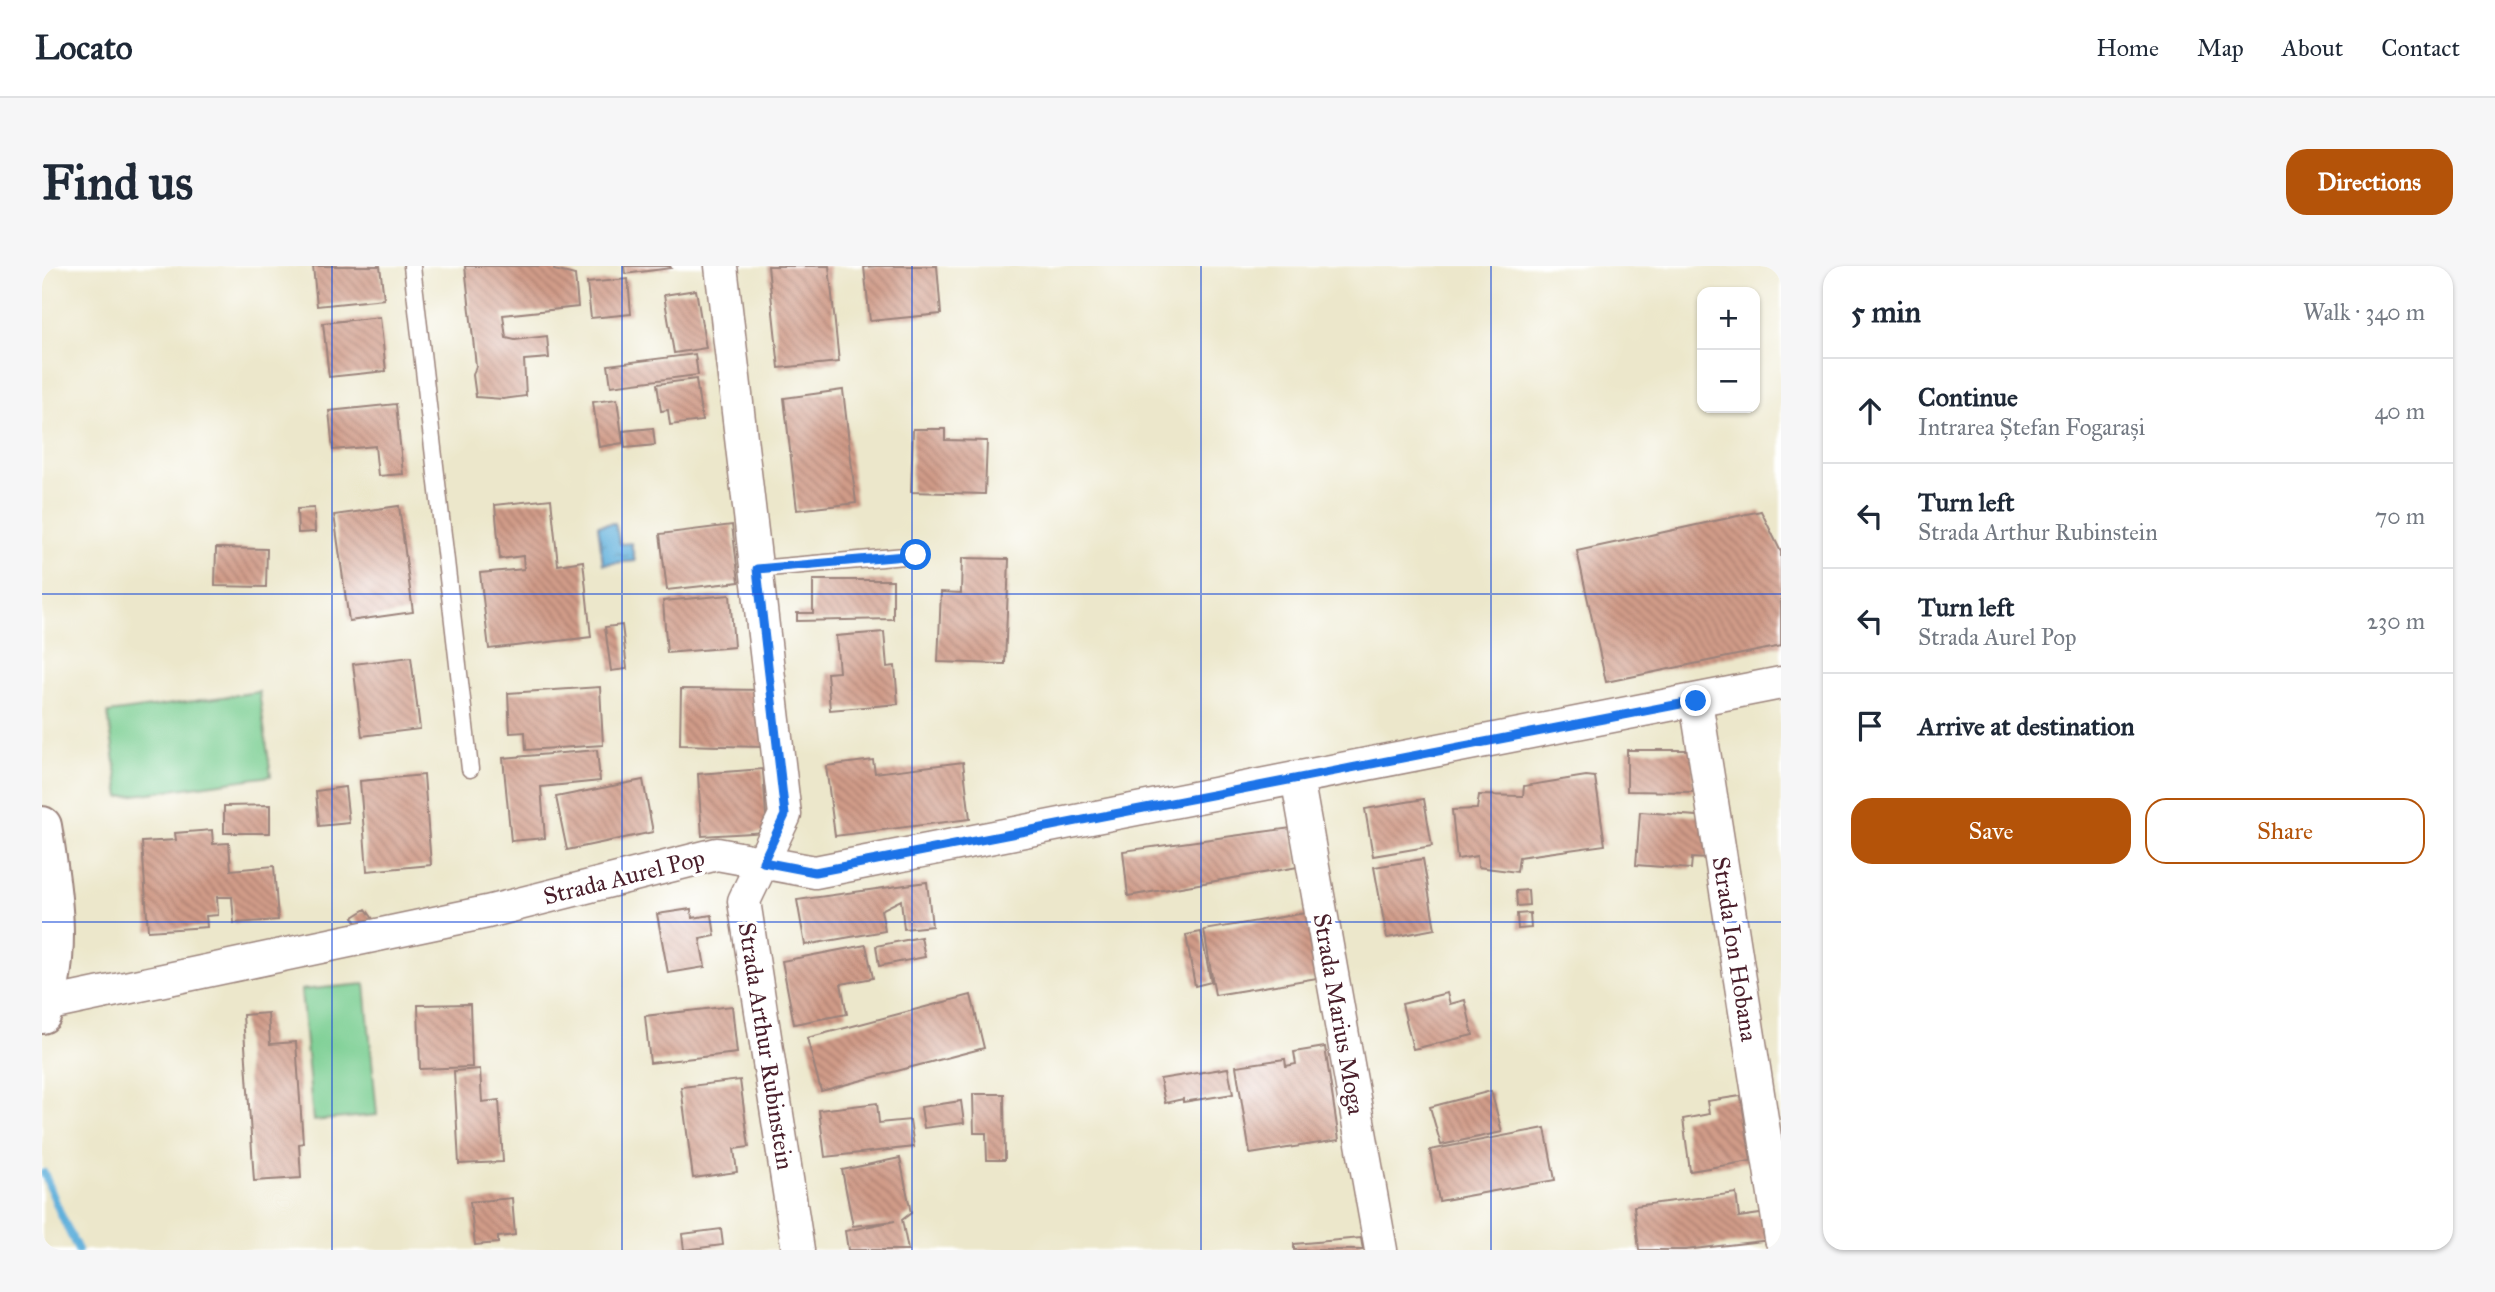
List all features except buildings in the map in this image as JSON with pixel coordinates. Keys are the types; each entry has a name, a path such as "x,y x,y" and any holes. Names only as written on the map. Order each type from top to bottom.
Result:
{"street":[{"name":"Strada Arthur Rubinstein","path":"721,266 785,815 744,901 798,1250"},
{"name":"Strada Aurel Pop","path":"44,1009 487,912 717,854 815,872 1781,683"},
{"name":"Strada Ion Hobana","path":"1696,701 1781,1239"},
{"name":"Strada Marius Moga","path":"1297,777 1381,1250"},
{"path":"42,825 55,931 52,976 44,1009"}],"lane":[{"path":"412,266 470,769"},
{"path":"757,569 916,555"}],"green space":[{"path":"259,692 271,776 120,797 108,713"},
{"path":"365,984 377,1115 313,1121 301,990"}],"water":[{"path":"615,523 620,544 631,543 635,561 603,564 598,525"}],"waterway":[{"path":"44,1173 78,1250"}],"route":[{"path":"916,555 757,569 785,815 763,862 815,872 1696,701"}]}
